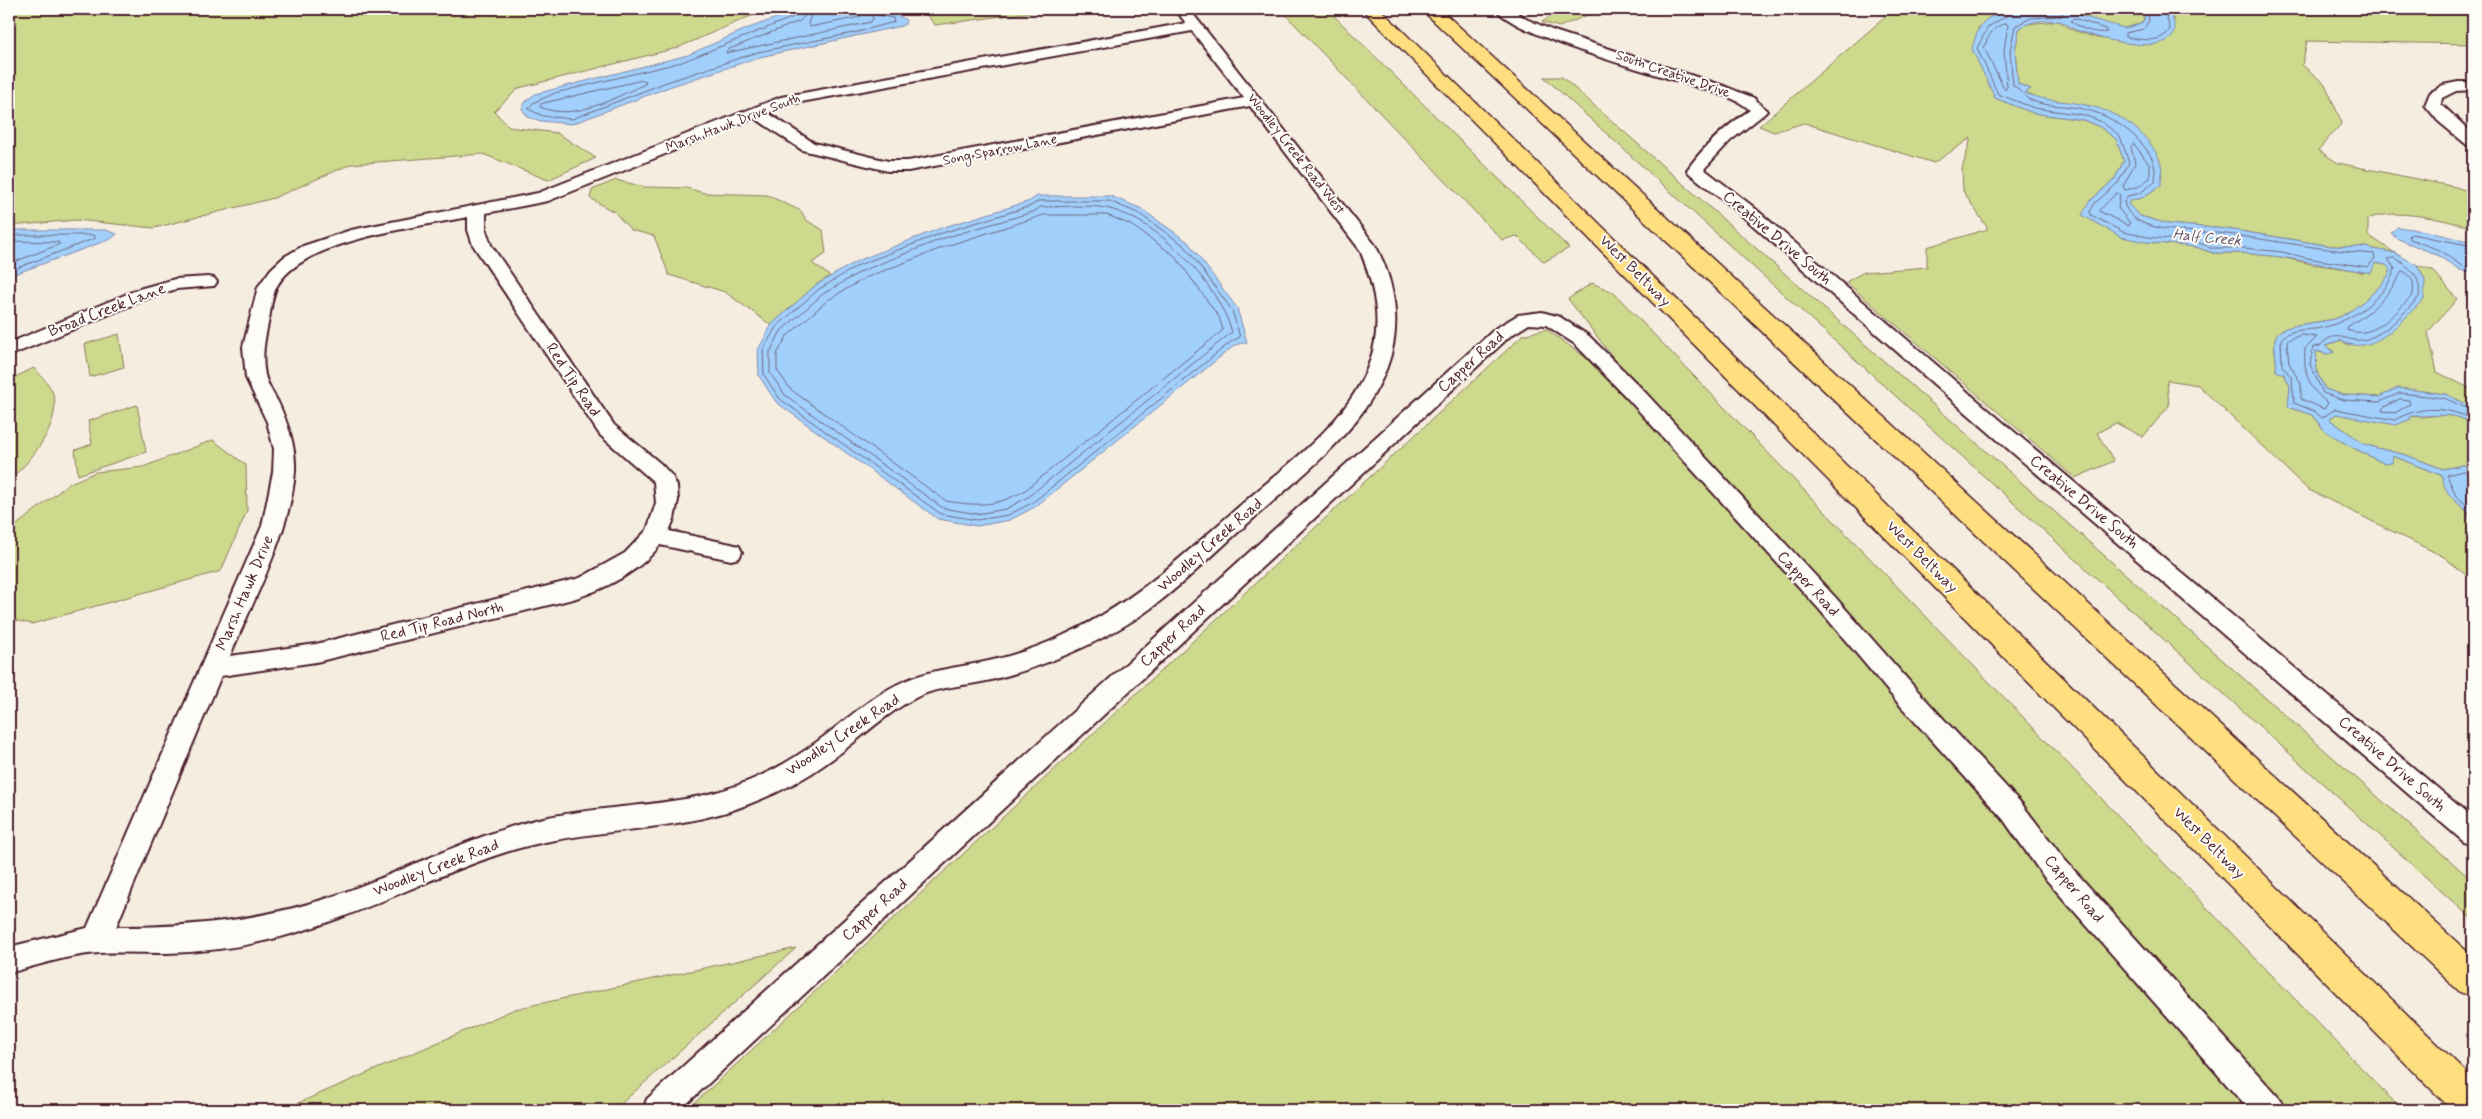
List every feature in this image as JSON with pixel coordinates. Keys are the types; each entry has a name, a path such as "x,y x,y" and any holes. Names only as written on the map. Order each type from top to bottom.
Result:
{"highway":[{"name":"West Beltway","path":"1371,9 2473,1106"},
{"path":"1430,9 2473,980"}],"street":[{"name":"Woodley Creek Road West","path":"1182,9 1369,249 1384,285 1388,310"},
{"name":"South Creative Drive","path":"1503,9 1521,22 1549,34 1719,89 1749,101 1759,111 1745,120 1715,146 1695,170"},
{"name":"Marsh Hawk Drive South","path":"309,250 351,235 518,203 557,191 755,111 810,94 1196,26"},
{"path":"2473,86 2453,87 2443,90 2435,96 2433,105 2450,124 2473,142"},
{"name":"Song Sparrow Lane","path":"755,111 808,147 816,150 888,166 908,166 1254,101"},
{"name":"Creative Drive South","path":"1695,170 1745,209 1992,424 2473,834"},
{"name":"Red Tip Road","path":"477,211 477,230 482,245 607,430 625,447 654,469 664,481 668,496 666,514 655,536"},
{"name":"Marsh Hawk Drive","path":"96,940 273,526 284,472 284,449 277,422 256,378 253,363 253,347 267,287 284,267 309,250"},
{"name":"Broad Creek Lane","path":"9,350 145,293 175,284 208,282"},
{"name":"Woodley Creek Road","path":"9,960 96,940 182,939 228,934 272,926 323,912 463,854 538,832 601,819 669,814 712,805 754,791 791,772 825,751 888,702 918,686 947,678 994,670 1082,639 1119,619 1150,598 1334,434 1368,389 1380,362 1386,338 1388,310"},
{"name":"Capper Road","path":"658,1110 1503,332 1526,320 1542,318 1553,321 1582,340 1636,394 1827,603 1907,696 2012,812 2054,868 2269,1110"},
{"path":"655,536 731,552"},
{"name":"Red Tip Road North","path":"213,668 316,653 573,590 595,582 618,569 639,553 655,536"}],"green space":[{"path":"9,9 767,9 677,48 519,88 494,111 509,127 557,133 596,158 548,180 483,154 351,164 274,198 154,228 76,220 9,226"},
{"path":"922,9 1056,9 935,25"},
{"path":"1280,9 1327,9 1569,248 1544,262 1517,236 1502,240"},
{"path":"1562,9 1602,9 1559,27 1542,22"},
{"path":"1884,9 2024,9 1996,13 1978,28 1995,98 2033,113 2083,120 2100,127 2116,139 2124,161 2114,180 2091,200 2147,242 2196,247 2213,253 2244,253 2281,257 2363,273 2375,263 2386,265 2391,270 2383,282 2364,301 2344,315 2296,325 2280,331 2275,340 2276,370 2284,374 2290,386 2289,407 2312,415 2324,430 2346,444 2385,464 2393,456 2443,476 2453,499 2469,513 2468,517 2473,522 2473,581 2444,557 2307,489 2198,385 2167,380 2169,406 2143,437 2116,423 2097,433 2114,461 2075,478 1846,282 1864,272 1927,267 1927,247 1988,229 1963,191 1962,169 1971,138 1934,163 1804,123 1774,132 1759,126 1884,18"},
{"path":"2049,9 2132,9 2145,17 2141,24 2122,28 2068,12"},
{"path":"2172,9 2473,9 2473,44 2307,41 2302,65 2325,84 2342,123 2318,150 2338,163 2456,187 2473,193 2473,228 2435,218 2406,214 2392,214 2368,219 2368,235 2395,253 2364,247 2332,246 2227,229 2168,224 2140,216 2128,204 2131,200 2142,198 2161,185 2091,106 2040,99 2025,92 2031,89 2018,84 2015,51 2019,29 2025,24 2059,21 2073,30 2097,38 2116,40 2174,21 2170,13"},
{"path":"1544,77 1562,77 2473,881 2473,920"},
{"path":"616,180 645,187 687,188 704,193 767,195 801,211 806,220 823,230 826,254 812,263 830,276 816,285 771,325 725,292 669,275 654,236 631,230 614,212 590,198 592,190"},
{"path":"2417,265 2433,270 2457,299 2428,332 2437,372 2473,390 2473,407 2445,394 2398,388 2379,397 2343,395 2325,389 2317,373 2315,351 2327,354 2334,351 2325,346 2341,340 2348,345 2425,280"},
{"path":"1592,283 1613,292 2402,1110 687,1110 1523,335 1546,329 1592,362 1612,356 1568,299"},
{"path":"119,334 124,367 90,377 85,344"},
{"path":"34,368 51,389 55,408 48,432 34,454 9,480 9,380"},
{"path":"137,405 146,452 78,475 75,450 92,444 88,421"},
{"path":"2336,414 2424,417 2443,415 2468,421 2473,425 2473,467 2463,465 2443,469 2406,455 2364,444 2329,419"},
{"path":"213,440 246,465 247,511 221,571 32,624 9,619 9,531 70,483 96,472 143,467"},
{"path":"796,948 614,1110 282,1110 515,1009"}],"water":[{"path":"802,9 872,10 886,12 906,20 905,24 901,26 760,57 669,87 572,124 541,121 528,117 522,109 526,101 535,94 688,55 746,29"},
{"name":"Half Creek","path":"2057,9 2124,28 2141,24 2145,18 2132,9 2172,9 2174,34 2167,40 2157,44 2143,45 2112,41 2074,29 2061,22 2044,21 2033,22 2019,29 2015,51 2018,84 2031,89 2025,93 2041,98 2101,109 2131,125 2148,141 2161,164 2161,185 2142,198 2131,200 2128,204 2140,216 2168,224 2227,229 2332,246 2364,247 2395,253 2417,265 2425,280 2424,299 2397,326 2375,341 2364,345 2353,345 2341,340 2325,346 2335,352 2327,354 2316,351 2317,373 2325,389 2343,395 2379,397 2398,388 2445,394 2473,407 2473,425 2459,417 2443,415 2410,416 2411,419 2396,425 2336,414 2329,419 2364,444 2406,455 2443,469 2463,465 2473,467 2473,522 2468,517 2469,512 2448,492 2443,482 2443,476 2393,456 2392,463 2385,464 2346,444 2324,430 2312,415 2288,407 2290,386 2284,374 2276,371 2276,336 2280,331 2296,325 2344,315 2363,301 2383,282 2391,270 2386,265 2375,263 2371,273 2281,257 2244,253 2213,253 2196,247 2147,242 2121,237 2082,215 2091,200 2114,180 2124,161 2116,139 2100,127 2083,120 2033,113 1995,98 1972,49 1978,30 1992,16 2013,10"},
{"path":"1037,196 1110,196 1140,208 1188,242 1237,308 1247,342 1235,345 1035,507 1010,520 977,526 938,519 776,402 759,376 758,350 772,324 816,285 857,261 941,228 1030,201"},
{"path":"2397,227 2420,230 2473,242 2473,274 2460,270 2437,255 2396,238 2391,233"},
{"path":"9,230 105,230 117,234 111,239 9,276"}]}
